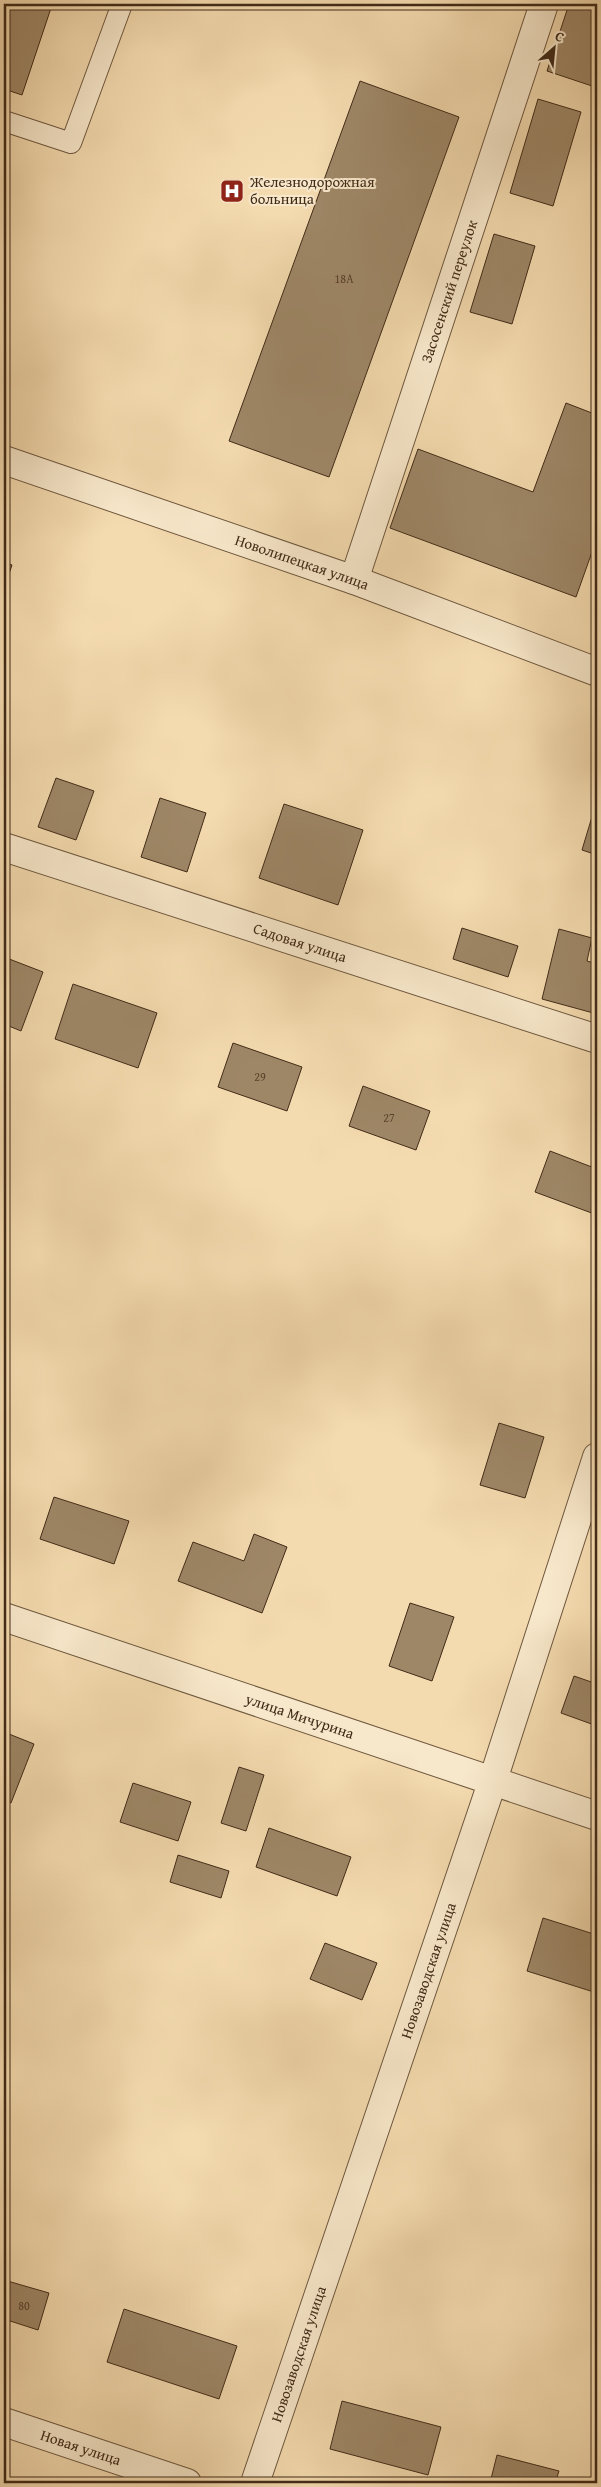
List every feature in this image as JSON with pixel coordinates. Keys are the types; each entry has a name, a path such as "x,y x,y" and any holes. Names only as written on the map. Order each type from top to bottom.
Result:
{"street":[{"name":"Засосенский переулок","path":"354,580 544,4"},
{"name":"Новолипецкая улица","path":"4,460 354,580 597,672"},
{"name":"Садовая улица","path":"4,847 597,1039"},
{"name":"Новозаводская улица","path":"255,2483 493,1780 597,1457"},
{"name":"улица Мичурина","path":"4,1617 597,1816"},
{"name":"Новая улица","path":"4,2422 187,2483"}],"lane":[{"path":"4,121 72,143 122,4"}],"building":[{"path":"4,4 38,4 51,8 22,95 4,89"},
{"path":"38,4 52,4 51,8"},
{"path":"569,4 597,4 597,69 592,86 547,71"},
{"path":"360,81 459,117 329,477 229,441"},
{"path":"538,99 581,112 553,206 510,193"},
{"path":"494,234 535,246 512,324 470,312"},
{"path":"566,403 597,415 597,538 576,597 390,528 418,449 533,492"},
{"path":"4,562 12,565 4,589"},
{"path":"56,778 94,791 76,840 38,827"},
{"path":"160,798 206,813 187,872 141,857"},
{"path":"597,800 597,855 582,850"},
{"path":"284,804 363,830 338,905 259,878"},
{"path":"462,928 518,946 508,977 453,959"},
{"path":"559,929 592,938 587,961 597,964 597,1014 542,999"},
{"path":"4,957 43,972 21,1031 4,1024"},
{"path":"73,984 157,1013 138,1068 55,1039"},
{"path":"233,1043 302,1067 287,1111 218,1087"},
{"path":"363,1086 430,1111 416,1150 349,1126"},
{"path":"550,1151 597,1169 597,1215 535,1192"},
{"path":"499,1423 544,1437 525,1498 480,1485"},
{"path":"54,1497 129,1521 114,1564 40,1539"},
{"path":"254,1534 287,1547 262,1613 178,1581 193,1542 244,1561"},
{"path":"410,1603 454,1617 432,1681 389,1666"},
{"path":"574,1676 597,1684 597,1726 561,1713"},
{"path":"4,1732 34,1744 11,1803 4,1800"},
{"path":"239,1767 264,1775 246,1831 221,1823"},
{"path":"133,1783 191,1802 178,1841 120,1822"},
{"path":"269,1828 351,1857 337,1896 256,1867"},
{"path":"178,1855 229,1871 221,1898 170,1882"},
{"path":"543,1918 597,1935 597,1993 527,1971"},
{"path":"325,1943 377,1963 362,2000 310,1979"},
{"path":"4,2280 49,2293 38,2330 4,2319"},
{"path":"124,2309 237,2346 219,2399 107,2362"},
{"path":"342,2401 441,2427 428,2475 330,2449"},
{"path":"497,2455 559,2471 555,2483 490,2483"}],"place":[{"name":"Железнодорожная больница","path":"232,191"}]}
